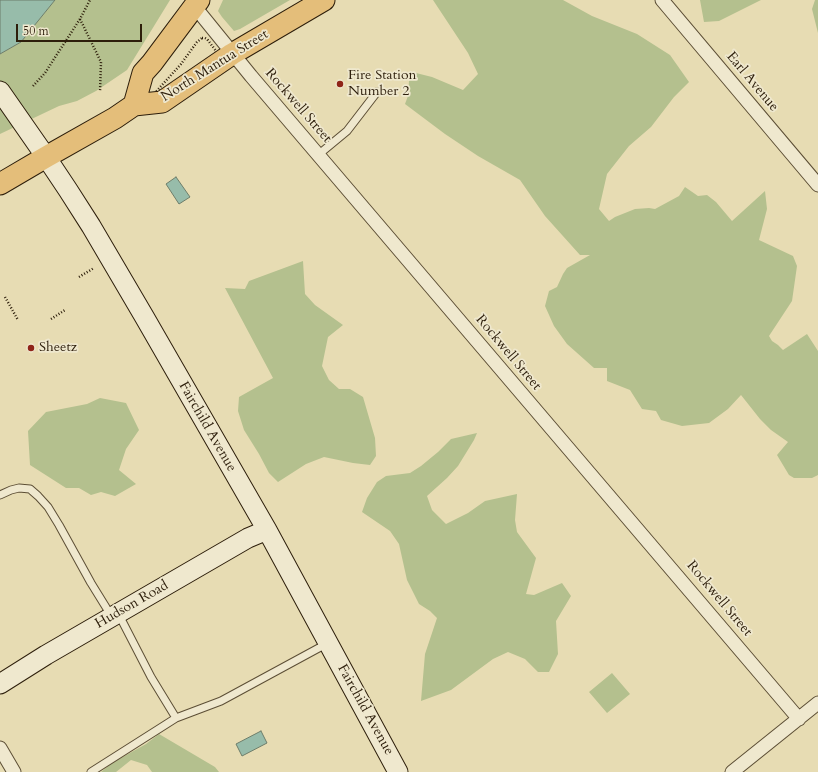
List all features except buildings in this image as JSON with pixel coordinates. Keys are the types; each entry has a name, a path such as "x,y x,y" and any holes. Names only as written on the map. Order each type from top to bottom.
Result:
{"main road":[{"name":"North Mantua Street","path":"0,184 115,118 134,105 162,102 232,54 324,0"},
{"path":"134,105 144,73 195,3"},
{"name":"Fairchild Avenue","path":"0,92 46,157 91,226 145,318 267,530 398,772"},
{"name":"Hudson Road","path":"0,684 46,654 248,538 267,530"}],"street":[{"name":"Earl Avenue","path":"662,0 818,185"},
{"name":"Rockwell Street","path":"195,3 232,54 799,718"},
{"path":"732,772 818,703"},
{"path":"0,748 14,772"}],"lane":[{"path":"318,155 347,131 377,92"},
{"path":"0,495 20,488 30,490 48,507 91,583 115,615 176,718"},
{"path":"91,772 176,718 221,701 328,643"}],"path":[{"path":"33,86 45,73 80,19 90,0"},
{"path":"80,19 101,62 100,92"},
{"path":"79,277 94,268"},
{"path":"4,297 18,320"},
{"path":"51,319 65,310"}],"shaded area":[{"path":"0,0 55,0 21,42 0,54"},
{"path":"55,0 170,0 127,70 96,91 77,101 59,106 0,134 0,54 21,42"},
{"path":"223,0 290,0 234,31 218,11"},
{"path":"433,0 563,0 592,16 637,34 670,55 689,82 674,97 651,127 629,146 607,174 599,209 609,221 635,209 655,209 679,196 685,187 698,196 707,195 716,202 732,221 765,191 767,209 759,240 793,256 797,266 792,301 769,336 772,341 783,350 807,334 818,351 818,475 812,478 794,478 789,475 777,455 788,442 771,430 760,419 741,395 728,409 709,423 682,426 661,420 656,411 642,409 630,390 607,381 607,368 594,368 567,344 554,326 545,306 549,291 557,287 567,268 590,255 580,255 545,216 520,180 478,156 445,134 405,104 408,96 409,81 412,72 432,77 463,90 478,74 468,53"},
{"path":"700,0 761,0 719,21 704,22"},
{"path":"815,0 818,0 818,33 812,9"},
{"path":"176,177 190,197 179,204 166,184"},
{"path":"303,261 305,294 315,305 343,325 328,337 322,366 329,380 339,389 350,389 363,397 375,438 376,456 370,465 324,457 306,464 278,482 269,473 244,430 238,411 239,397 273,378 225,288 245,289 249,281"},
{"path":"100,398 126,403 139,430 126,449 119,470 136,484 115,496 101,492 91,495 79,488 66,488 30,465 28,431 46,412 87,404"},
{"path":"477,433 458,466 427,496 432,510 446,524 468,513 485,501 517,494 515,520 517,532 536,558 526,594 534,595 562,583 571,596 556,621 558,654 549,672 538,672 525,659 508,652 493,659 451,690 421,701 425,654 437,618 430,611 419,604 407,580 399,544 390,531 362,512 367,498 377,482 386,476 410,473 438,452 451,439"},
{"path":"612,673 630,694 607,713 589,692"},
{"path":"261,731 267,743 242,756 236,744"},
{"path":"159,734 215,767 219,772 152,772 147,765 131,760 116,772 101,772 112,763 146,744"}],"place":[{"name":"Fire Station Number 2","path":"340,84"},
{"name":"Sheetz","path":"31,348"}]}
